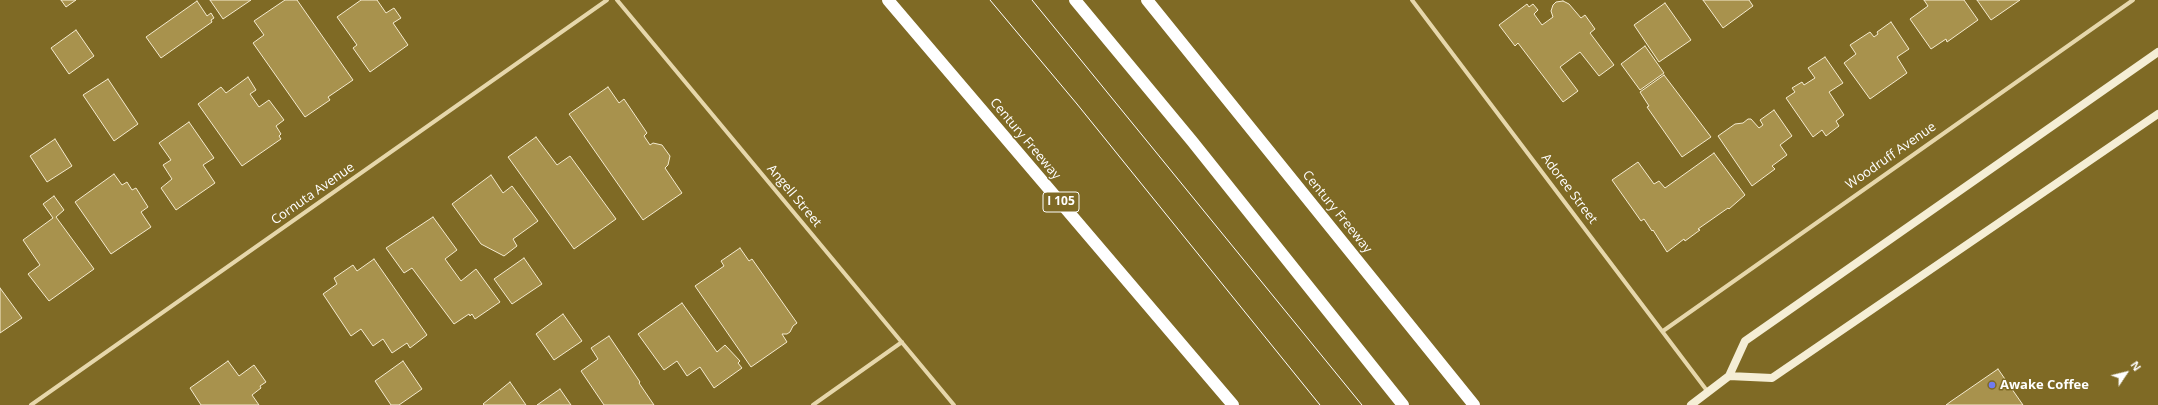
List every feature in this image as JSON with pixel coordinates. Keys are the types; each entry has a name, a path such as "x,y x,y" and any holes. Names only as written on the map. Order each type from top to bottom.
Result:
{"highway":[{"name":"Century Freeway","path":"888,0 1233,405"},
{"path":"1075,0 1192,141 1403,405"},
{"name":"Century Freeway","path":"1147,0 1474,405"}],"main road":[{"path":"1691,405 1729,376 1745,341 2158,52"},
{"path":"1729,376 1772,378 2158,114"}],"street":[{"name":"Cornuta Avenue","path":"31,405 607,0"},
{"name":"Angell Street","path":"617,0 954,405"},
{"name":"Adoree Street","path":"1412,0 1708,392"},
{"name":"Woodruff Avenue","path":"1663,331 2133,0"},
{"path":"813,405 902,342"}],"building":[{"path":"61,0 76,0 66,7"},
{"path":"210,0 251,0 223,19"},
{"path":"285,0 297,0 353,80 328,97 330,100 305,117 253,43 264,35 254,21"},
{"path":"361,0 377,0 386,13 394,8 401,18 393,23 408,45 370,72 353,48 357,45 337,17"},
{"path":"1703,0 1749,0 1753,6 1723,28"},
{"path":"1924,0 1964,0 1978,20 1947,42 1946,39 1931,49 1910,19 1928,6"},
{"path":"1977,0 2020,0 1991,20"},
{"path":"197,1 207,16 211,13 214,18 211,20 212,22 161,58 146,37"},
{"path":"1563,1 1569,4 1581,18 1585,15 1595,29 1590,33 1614,65 1599,76 1580,52 1560,67 1578,91 1563,102 1518,43 1515,46 1499,25 1527,4 1529,7 1533,4 1538,10 1534,14 1542,25 1553,17 1551,11 1553,5 1556,2"},
{"path":"1665,3 1691,40 1659,62 1634,25"},
{"path":"1891,22 1909,49 1897,57 1907,73 1870,99 1844,63 1856,54 1850,45 1870,32 1874,37 1878,34 1877,32"},
{"path":"76,30 94,56 69,74 51,48"},
{"path":"1645,46 1664,73 1640,90 1621,64"},
{"path":"1825,57 1843,83 1829,92 1844,115 1836,121 1839,126 1826,136 1822,130 1813,137 1786,98 1795,92 1792,88 1802,82 1804,85 1815,78 1808,68"},
{"path":"1664,75 1711,137 1682,157 1647,107 1649,106 1640,92"},
{"path":"248,77 256,90 250,94 259,107 269,100 284,120 276,126 281,134 279,136 281,139 242,166 198,104 221,87 226,93"},
{"path":"108,79 138,124 114,141 83,95"},
{"path":"608,87 619,103 624,99 647,133 644,136 650,145 653,143 662,145 670,156 668,165 665,168 682,193 643,220 569,114"},
{"path":"1774,110 1792,136 1780,145 1787,155 1772,166 1775,169 1752,186 1718,136 1735,124 1743,123 1748,119 1751,119 1759,128 1763,125 1760,120"},
{"path":"189,122 214,158 203,165 215,183 176,210 161,188 172,179 163,165 171,160 159,143"},
{"path":"536,137 557,165 570,156 616,219 574,249 508,157"},
{"path":"55,139 72,166 47,182 30,156"},
{"path":"1714,153 1745,195 1729,209 1728,208 1698,229 1700,230 1685,241 1684,239 1667,252 1653,230 1652,231 1644,219 1641,221 1612,180 1638,162 1654,184 1659,181 1665,188"},
{"path":"114,174 122,185 127,182 132,190 136,188 148,207 141,212 151,227 111,254 75,202"},
{"path":"491,175 503,193 512,186 538,221 513,239 517,246 504,256 481,244 452,204"},
{"path":"54,196 64,210 56,217 94,269 49,301 28,274 40,265 23,240 53,218 43,204"},
{"path":"433,217 457,250 445,259 461,281 476,269 500,302 475,319 472,314 470,316 469,314 454,324 412,268 404,273 386,248"},
{"path":"740,248 749,261 752,259 797,323 793,326 790,332 787,334 782,334 787,342 751,367 695,286 724,266 721,261"},
{"path":"524,258 542,284 512,304 494,279"},
{"path":"374,259 427,335 410,348 407,343 392,353 383,339 373,346 361,329 351,336 323,294 337,284 334,278 353,265 357,271"},
{"path":"0,288 22,318 0,333"},
{"path":"682,303 717,352 725,345 740,361 738,363 742,368 714,388 700,367 687,376 677,361 664,370 638,334"},
{"path":"563,314 582,341 554,360 536,334"},
{"path":"609,336 654,405 604,405 581,371 598,359 591,348"},
{"path":"228,361 239,376 254,365 266,382 252,395 259,405 201,405 190,388"},
{"path":"403,361 422,389 399,405 391,405 375,381"},
{"name":"Awake Coffee","path":"1998,369 2023,405 1946,405 1950,402"},
{"path":"510,382 526,405 483,404"},
{"path":"560,389 571,405 537,405"}],"tram line":[{"path":"990,0 1077,104 1320,405"},
{"path":"1032,0 1362,405"}],"place":[{"name":"Awake Coffee","path":"1992,385"}]}
